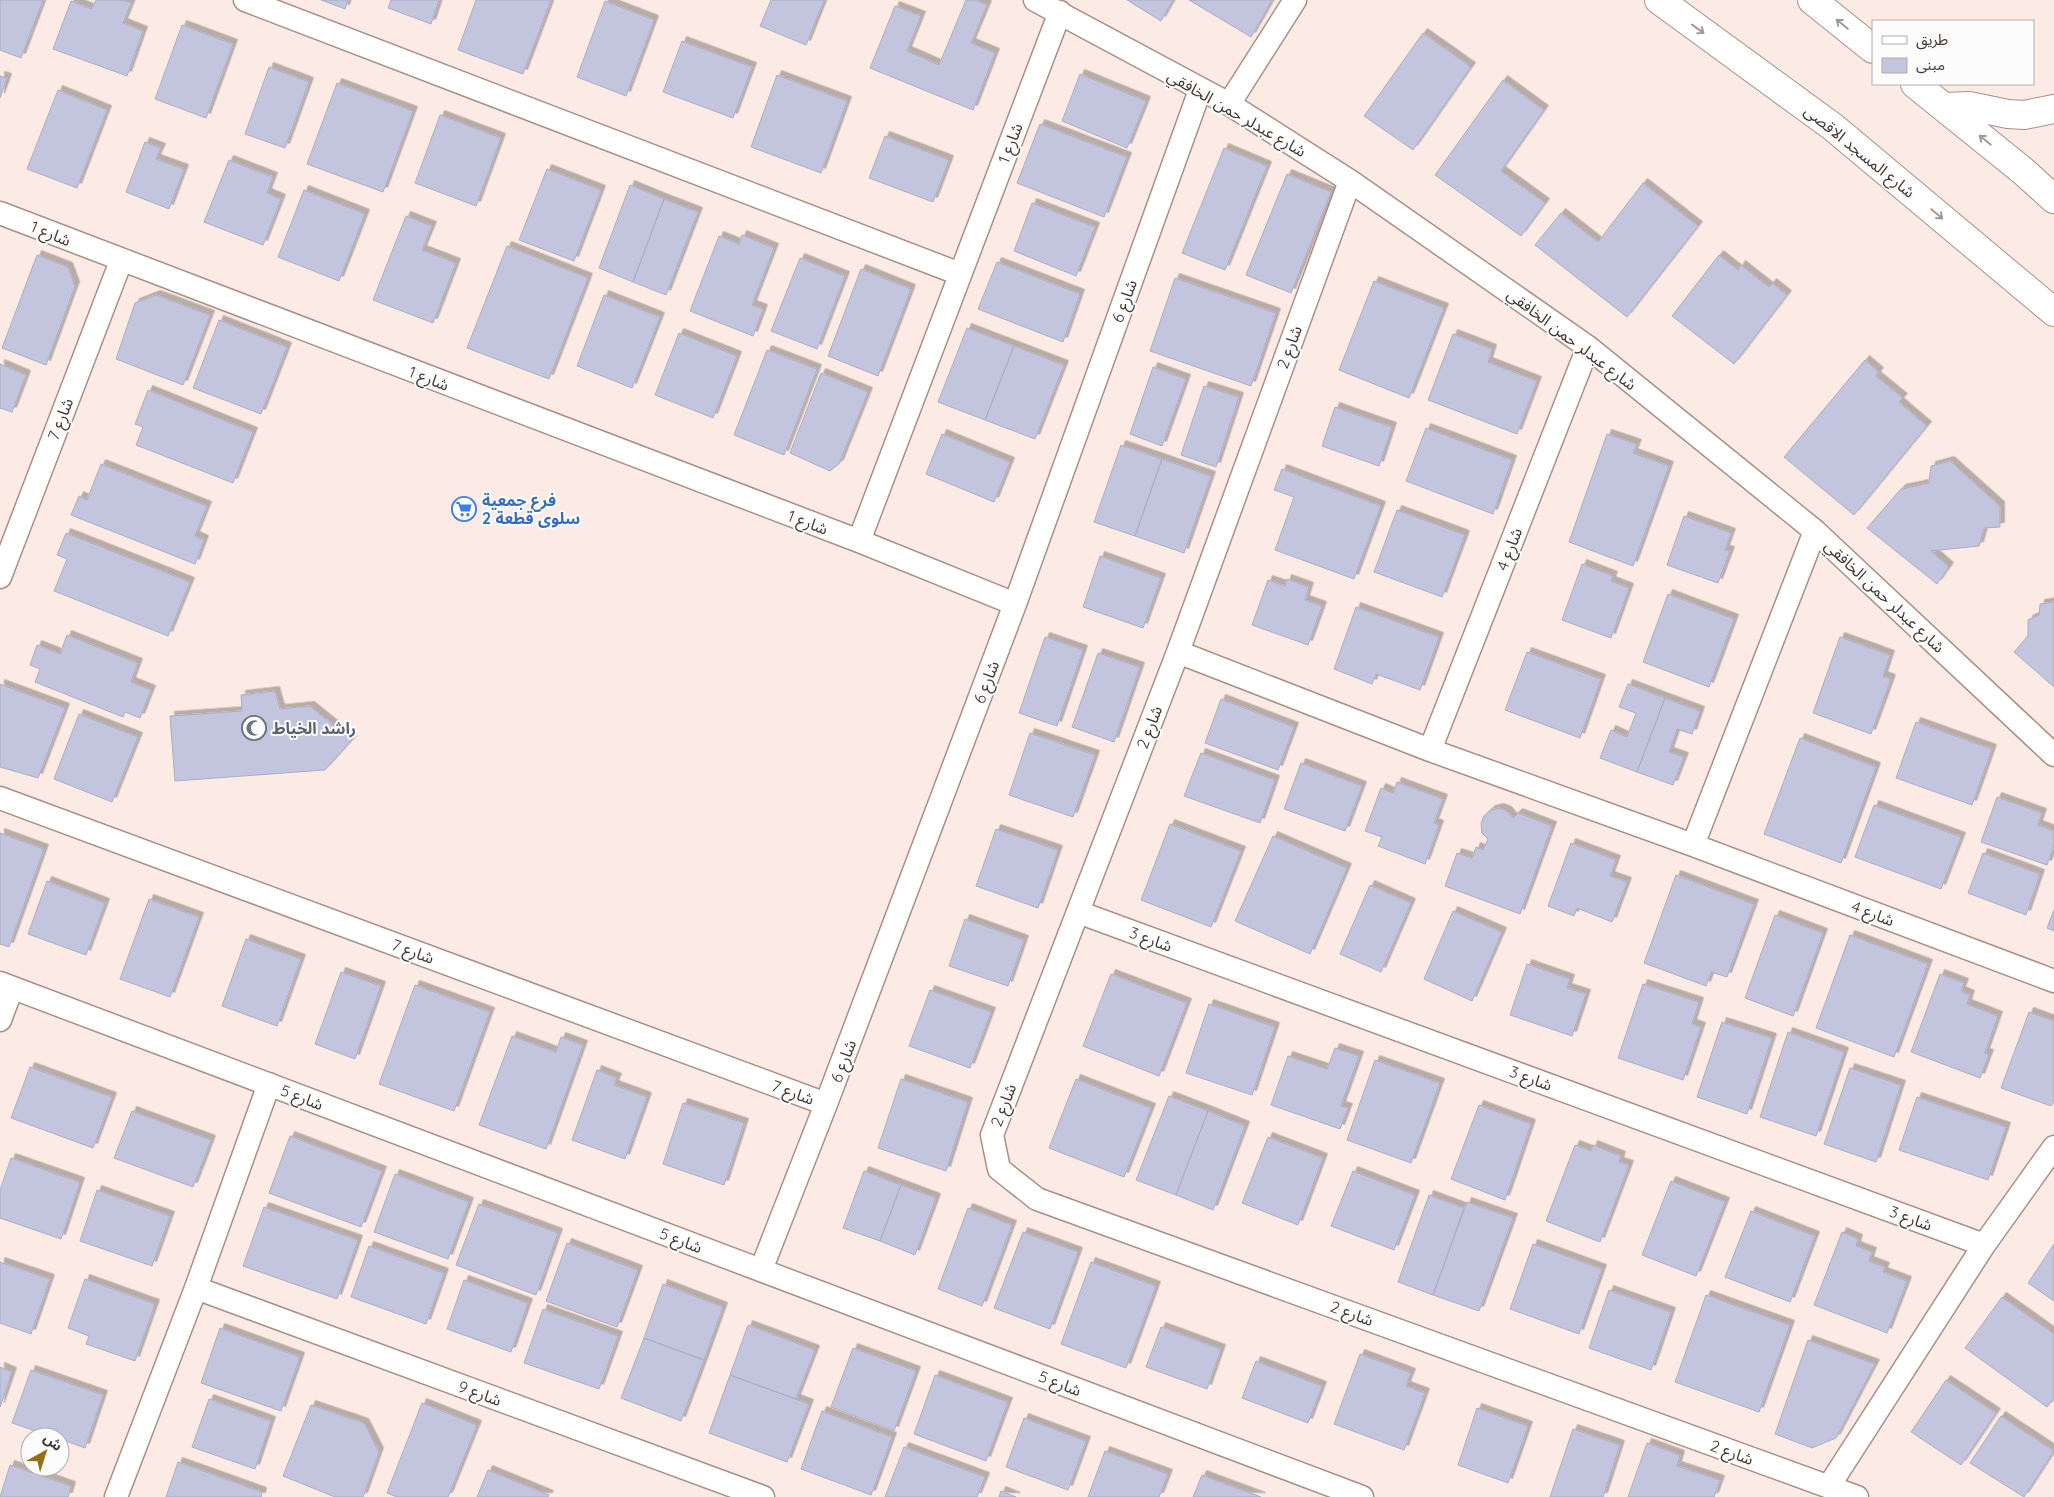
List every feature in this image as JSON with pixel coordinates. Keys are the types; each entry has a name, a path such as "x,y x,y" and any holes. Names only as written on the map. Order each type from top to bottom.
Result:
{"main road":[{"name":"شارع المسجد الاقصى","path":"1659,0 1833,127 2054,312"},
{"path":"1812,0 1872,48"},
{"path":"1917,85 2054,198"},
{"path":"1944,107 1969,106 2008,114 2024,115 2054,109"}],"street":[{"path":"245,0 960,274"},
{"name":"شارع عبدلر حمن الخافقي","path":"1035,0 1229,104 1350,181 1588,347 1815,531 2054,754"},
{"path":"1229,104 1295,0"},
{"name":"شارع 1","path":"859,541 1060,12"},
{"name":"شارع 6","path":"761,1270 826,1104 1015,604 1200,90"},
{"name":"شارع 2","path":"1350,181 1178,652 992,1135 999,1169 1037,1199 1857,1497"},
{"name":"شارع 1","path":"0,213 121,261 859,541 1015,604"},
{"name":"شارع 7","path":"0,577 121,261"},
{"name":"شارع 4","path":"1430,750 1588,347"},
{"path":"1693,845 1815,531"},
{"name":"شارع 4","path":"1178,652 1430,750 1693,845 2054,981"},
{"name":"شارع 7","path":"0,798 826,1104"},
{"name":"شارع 3","path":"1078,912 1984,1245"},
{"path":"0,1020 6,986"},
{"name":"شارع 5","path":"6,986 1362,1497"},
{"path":"116,1497 196,1288 269,1084"},
{"path":"1829,1486 1984,1245 2054,1148"},
{"name":"شارع 9","path":"196,1288 763,1497"}],"building":[{"path":"0,0 43,0 21,58 0,50"},
{"path":"96,0 122,0 131,3 123,23 143,31 127,76 53,49 71,1 92,9"},
{"path":"321,0 348,0 345,9"},
{"path":"391,0 439,0 431,24 388,8"},
{"path":"476,0 551,0 523,74 458,50"},
{"path":"771,0 824,0 806,45 760,26"},
{"path":"966,0 975,0 987,5 971,43 995,53 973,110 870,68 895,6 921,16 907,51 939,65"},
{"path":"1127,0 1173,0 1161,21"},
{"path":"1189,0 1272,0 1251,37"},
{"path":"605,1 654,20 626,96 577,77"},
{"path":"182,25 233,44 206,118 155,99"},
{"path":"1423,33 1471,67 1413,150 1364,116"},
{"path":"682,41 752,67 733,118 663,92"},
{"path":"269,67 309,82 285,148 245,134"},
{"path":"1080,74 1146,101 1127,148 1062,121"},
{"path":"777,75 847,101 821,173 751,147"},
{"path":"0,76 7,78 0,98"},
{"path":"1503,80 1544,110 1501,171 1545,203 1521,236 1435,175"},
{"path":"337,83 413,111 383,192 307,164"},
{"path":"58,90 107,110 77,188 27,169"},
{"path":"440,115 501,138 476,206 415,183"},
{"path":"1040,124 1127,157 1104,217 1017,183"},
{"path":"885,136 949,160 933,202 869,178"},
{"path":"145,142 161,148 156,159 184,169 169,209 126,192"},
{"path":"1224,148 1267,166 1225,270 1182,253"},
{"path":"229,160 273,177 267,193 281,199 263,245 204,222"},
{"path":"547,169 601,190 574,261 519,240"},
{"path":"1287,174 1331,192 1291,293 1246,275"},
{"path":"1643,183 1698,226 1627,317 1535,245 1561,213 1598,242"},
{"path":"630,185 664,199 633,282 599,268"},
{"path":"304,190 365,214 339,281 278,257"},
{"path":"664,199 698,212 666,295 633,282"},
{"path":"1032,203 1095,227 1076,276 1014,251"},
{"path":"406,216 432,226 422,250 456,263 433,323 373,300"},
{"path":"742,235 774,248 752,305 763,309 753,336 690,311 719,236 739,244"},
{"path":"507,246 588,278 549,379 467,348"},
{"path":"37,255 68,267 75,286 46,365 2,348"},
{"path":"1719,255 1738,270 1741,265 1769,287 1772,283 1787,295 1734,364 1672,316"},
{"path":"800,258 845,276 817,349 771,331"},
{"path":"997,262 1080,294 1063,342 978,309"},
{"path":"861,269 911,289 878,376 828,356"},
{"path":"1175,278 1276,313 1251,386 1150,351"},
{"path":"1374,281 1444,308 1409,398 1339,370"},
{"path":"156,295 210,315 183,385 116,359 135,303"},
{"path":"604,295 660,317 632,388 577,366"},
{"path":"219,320 287,347 261,414 193,388"},
{"path":"967,328 1014,346 985,420 938,402"},
{"path":"679,333 737,356 713,418 655,395"},
{"path":"1453,334 1492,349 1488,362 1537,381 1517,434 1428,400"},
{"path":"1014,346 1064,365 1035,439 985,420"},
{"path":"767,350 817,369 784,455 734,435"},
{"path":"1865,360 1879,372 1876,376 1903,398 1899,402 1927,426 1854,515 1784,457"},
{"path":"0,364 26,375 12,412 0,408"},
{"path":"1153,367 1186,379 1162,446 1130,434"},
{"path":"821,373 868,392 839,464 830,471 790,453"},
{"path":"1204,386 1239,397 1216,467 1181,455"},
{"path":"148,390 253,432 233,483 136,445 143,427 135,424"},
{"path":"1335,407 1392,427 1379,466 1322,446"},
{"path":"1426,428 1512,460 1493,514 1406,481"},
{"path":"942,434 1010,462 994,502 926,474"},
{"path":"1607,434 1637,444 1633,453 1669,466 1633,566 1569,542"},
{"path":"1121,445 1162,459 1135,536 1094,522"},
{"path":"1162,459 1211,476 1184,553 1135,536"},
{"path":"1950,461 2000,506 2000,527 1984,528 1979,546 1931,551 1949,567 1937,584 1867,528 1901,489 1929,483 1931,466"},
{"path":"101,464 207,506 195,536 204,540 195,564 71,515 79,496 87,500"},
{"path":"1282,469 1381,506 1354,579 1275,550 1294,497 1274,490"},
{"path":"1397,510 1465,535 1442,597 1374,572"},
{"path":"1684,516 1731,533 1725,550 1730,551 1718,583 1667,565"},
{"path":"66,533 190,582 168,636 54,591 67,559 57,555"},
{"path":"1100,556 1161,578 1143,628 1083,607"},
{"path":"1582,564 1613,576 1611,581 1629,588 1611,638 1562,620"},
{"path":"1287,579 1309,587 1305,600 1322,606 1308,645 1252,625 1268,580 1285,586"},
{"path":"1668,594 1734,619 1709,687 1643,662"},
{"path":"2054,602 2054,687 2014,652 2028,636 2028,620 2039,615 2040,604"},
{"path":"1356,607 1439,637 1420,690 1376,674 1372,684 1334,669"},
{"path":"67,635 138,663 131,682 151,690 140,718 125,712 123,717 35,682 40,669 30,665 37,645 60,654"},
{"path":"1045,637 1083,650 1057,726 1019,713"},
{"path":"1840,637 1890,655 1883,676 1891,679 1871,734 1813,713"},
{"path":"1527,652 1601,679 1580,738 1505,710"},
{"path":"1098,653 1140,667 1114,742 1072,727"},
{"path":"0,684 65,708 38,778 0,767"},
{"path":"1628,684 1665,698 1637,772 1600,758 1611,730 1627,737 1636,713 1619,707"},
{"name":"راشد الخياط","path":"275,691 280,709 310,706 352,740 325,770 175,781 170,716 242,711 241,695"},
{"path":"1665,698 1700,711 1692,734 1677,729 1669,752 1684,757 1673,785 1637,772"},
{"path":"1221,699 1294,727 1278,770 1205,743"},
{"path":"79,714 138,737 112,802 54,779"},
{"path":"1916,722 1992,749 1972,805 1896,778"},
{"path":"1030,733 1095,755 1073,817 1009,795"},
{"path":"1800,738 1876,767 1841,863 1764,834"},
{"path":"1201,753 1275,780 1260,823 1184,796"},
{"path":"1301,763 1362,786 1345,831 1284,809"},
{"path":"1397,782 1443,799 1434,823 1439,825 1425,864 1378,846 1382,837 1365,831 1381,788 1393,793"},
{"path":"1997,797 2042,813 2038,825 2054,831 2054,846 2047,865 1981,842"},
{"path":"1874,805 1961,837 1941,889 1855,857"},
{"path":"1499,808 1507,811 1513,818 1518,813 1552,826 1520,914 1445,886 1457,853 1472,858 1476,847 1483,850 1488,839 1482,833 1481,823 1484,816 1491,810"},
{"path":"1170,824 1241,851 1211,927 1141,900"},
{"path":"996,829 1058,850 1038,908 976,886"},
{"path":"0,833 44,849 9,947 0,944"},
{"path":"1273,836 1347,868 1310,954 1235,921"},
{"path":"1571,843 1616,860 1610,876 1627,882 1612,922 1577,908 1574,916 1548,906"},
{"path":"1983,853 2040,874 2026,915 1968,893"},
{"path":"1676,875 1754,904 1727,977 1711,972 1706,986 1644,963"},
{"path":"47,881 105,903 86,955 28,934"},
{"path":"1370,885 1411,903 1381,972 1340,954"},
{"path":"149,899 199,917 170,997 120,979"},
{"path":"2054,910 2054,931 2047,928"},
{"path":"1453,911 1502,932 1472,1001 1424,979"},
{"path":"1775,915 1823,933 1793,1016 1745,998"},
{"path":"965,919 1024,940 1008,986 949,966"},
{"path":"1850,935 1928,964 1894,1057 1816,1028"},
{"path":"246,939 301,959 277,1026 222,1006"},
{"path":"1527,964 1570,979 1567,988 1586,994 1572,1036 1510,1015"},
{"path":"341,972 381,986 355,1059 315,1044"},
{"path":"1111,974 1187,1003 1159,1076 1083,1046"},
{"path":"1940,974 1964,983 1961,991 1970,995 1967,1004 1998,1016 1985,1053 1989,1054 1980,1078 1911,1052"},
{"path":"1643,984 1699,1002 1692,1024 1701,1027 1683,1080 1618,1058"},
{"path":"415,985 490,1012 454,1111 379,1084"},
{"path":"930,990 991,1012 970,1068 909,1046"},
{"path":"1209,1004 1275,1027 1252,1095 1186,1073"},
{"path":"2029,1012 2054,1021 2054,1102 2051,1106 2001,1088"},
{"path":"1722,1022 1772,1038 1747,1114 1697,1097"},
{"path":"1788,1032 1844,1052 1816,1136 1760,1117"},
{"path":"512,1036 556,1052 561,1037 583,1045 546,1149 479,1125"},
{"path":"1335,1048 1359,1056 1341,1106 1348,1108 1340,1129 1271,1105 1288,1056 1327,1069"},
{"path":"1375,1060 1440,1083 1411,1163 1347,1140"},
{"path":"30,1067 112,1097 93,1148 11,1118"},
{"path":"1850,1068 1901,1085 1876,1162 1824,1144"},
{"path":"597,1070 617,1078 614,1085 647,1097 625,1159 572,1140"},
{"path":"901,1079 968,1102 946,1171 878,1148"},
{"path":"1076,1079 1151,1108 1124,1177 1049,1148"},
{"path":"1169,1096 1208,1111 1176,1195 1136,1180"},
{"path":"1917,1097 2006,1127 1988,1180 1899,1150"},
{"path":"683,1103 744,1123 724,1185 663,1164"},
{"path":"1479,1105 1531,1124 1505,1200 1451,1179"},
{"path":"132,1111 211,1140 193,1187 114,1158"},
{"path":"1208,1111 1245,1126 1213,1210 1176,1195"},
{"path":"290,1136 382,1171 361,1227 269,1193"},
{"path":"1268,1137 1323,1158 1298,1225 1242,1203"},
{"path":"1575,1145 1591,1151 1593,1145 1621,1156 1619,1162 1629,1165 1600,1242 1546,1221"},
{"path":"11,1158 80,1182 61,1239 0,1218 0,1190"},
{"path":"864,1171 901,1185 880,1241 843,1228"},
{"path":"1353,1171 1415,1195 1394,1250 1331,1226"},
{"path":"395,1174 469,1202 448,1259 374,1232"},
{"path":"1671,1181 1725,1202 1696,1276 1642,1255"},
{"path":"901,1185 936,1198 915,1255 880,1241"},
{"path":"97,1190 170,1216 152,1266 80,1241"},
{"path":"1429,1195 1464,1208 1433,1295 1398,1282"},
{"path":"1467,1202 1513,1218 1479,1311 1433,1295"},
{"path":"479,1204 558,1233 536,1295 456,1265"},
{"path":"264,1207 358,1240 337,1299 243,1266"},
{"path":"968,1208 1012,1225 982,1306 938,1289"},
{"path":"1751,1211 1815,1236 1790,1302 1725,1277"},
{"path":"1023,1232 1078,1252 1050,1329 994,1308"},
{"path":"1842,1232 1858,1239 1856,1246 1872,1252 1869,1261 1885,1267 1883,1272 1907,1281 1887,1333 1814,1305"},
{"path":"567,1243 638,1270 617,1327 546,1301"},
{"path":"1533,1244 1602,1269 1579,1334 1510,1309"},
{"path":"2054,1244 2054,1301 2028,1283"},
{"path":"369,1246 444,1273 426,1324 351,1297"},
{"path":"0,1262 50,1279 31,1334 0,1323"},
{"path":"1091,1262 1156,1286 1126,1368 1061,1344"},
{"path":"85,1279 155,1304 135,1361 86,1344 89,1336 68,1328"},
{"path":"464,1280 528,1303 511,1352 447,1329"},
{"path":"663,1284 723,1307 704,1360 644,1338"},
{"path":"1609,1290 1671,1312 1651,1370 1589,1348"},
{"path":"1706,1295 1790,1325 1759,1412 1675,1382"},
{"path":"2002,1297 2054,1334 2054,1398 2047,1407 1965,1348"},
{"path":"543,1309 618,1336 599,1389 524,1363"},
{"path":"748,1325 815,1350 796,1399 730,1375"},
{"path":"1161,1327 1221,1349 1207,1389 1146,1367"},
{"path":"220,1328 300,1357 281,1411 201,1383"},
{"path":"644,1338 704,1360 681,1421 621,1398"},
{"path":"1808,1340 1875,1364 1836,1438 1812,1448 1775,1434"},
{"path":"853,1348 916,1371 894,1431 831,1407"},
{"path":"1360,1354 1411,1373 1406,1386 1425,1393 1404,1450 1334,1424"},
{"path":"1256,1361 1322,1386 1308,1423 1242,1398"},
{"path":"0,1367 12,1372 0,1407"},
{"path":"31,1370 103,1395 85,1448 70,1443 70,1427 24,1427 12,1423"},
{"path":"730,1375 809,1404 787,1462 709,1433"},
{"path":"935,1375 1008,1402 986,1461 914,1434"},
{"path":"1946,1380 1996,1413 1961,1465 1911,1432"},
{"path":"209,1399 271,1421 255,1469 192,1447"},
{"path":"422,1403 477,1425 448,1497 397,1497 387,1493"},
{"path":"311,1405 364,1423 379,1452 363,1497 335,1497 283,1476"},
{"path":"1477,1408 1528,1426 1508,1483 1458,1465"},
{"path":"822,1411 892,1437 871,1495 801,1469"},
{"path":"2001,1416 2054,1451 2024,1497 1970,1463"},
{"path":"1024,1418 1086,1441 1068,1490 1006,1467"},
{"path":"1573,1429 1620,1445 1603,1497 1550,1497"},
{"path":"1647,1443 1680,1455 1677,1466 1720,1480 1714,1497 1628,1497"},
{"path":"904,1447 985,1477 977,1497 885,1497"},
{"path":"1105,1451 1168,1474 1159,1497 1088,1497"},
{"path":"178,1462 262,1492 261,1497 166,1497"},
{"path":"10,1465 20,1468 20,1477 45,1477 71,1486 68,1497 0,1497"},
{"path":"488,1470 549,1495 548,1497 477,1497"},
{"path":"1202,1475 1261,1497 1193,1497"},
{"path":"1001,1491 1016,1497 999,1497"}],"place":[{"name":"فرع جمعية سلوى قطعة 2","path":"464,509"},
{"name":"راشد الخياط","path":"254,728"}]}
